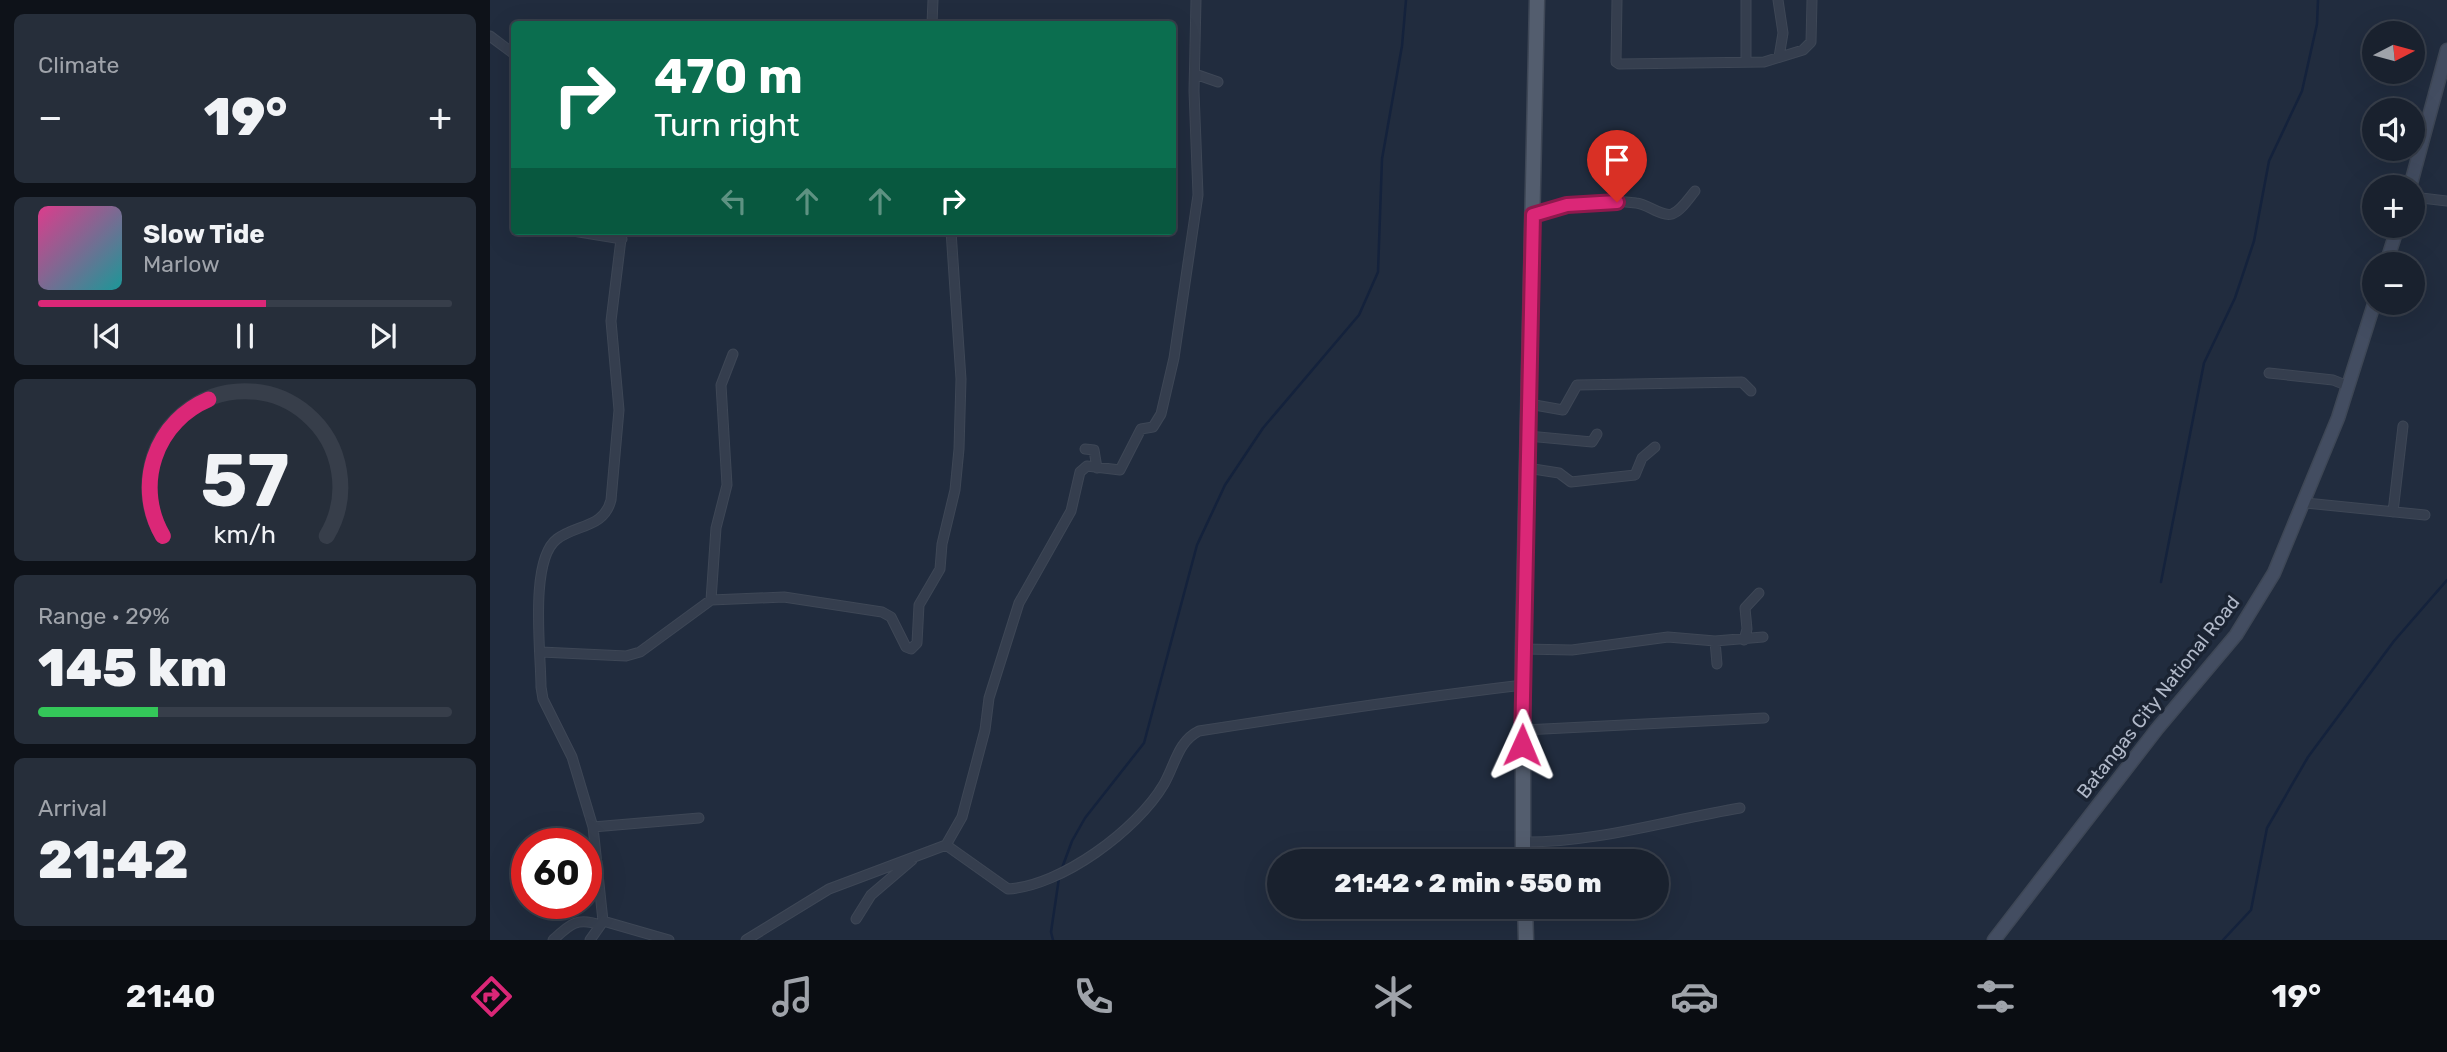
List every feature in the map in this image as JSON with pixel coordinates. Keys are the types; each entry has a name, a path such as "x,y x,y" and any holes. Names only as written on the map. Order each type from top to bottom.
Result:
{"main road":[{"path":"1522,849 1523,649 1537,0"},
{"path":"1525,919 1526,940"}],"street":[{"path":"932,21 933,0"},
{"path":"856,919 871,895 914,859 929,850 946,845 962,817 985,730 989,698 1018,603 1071,511 1080,472 1087,466 1120,470 1141,429 1153,427 1161,414 1176,345 1198,195 1196,0"},
{"path":"1617,0 1619,64 1763,62 1779,57 1809,47 1812,0"},
{"path":"1746,0 1746,61"},
{"path":"1778,0 1783,33 1779,57"},
{"path":"490,36 511,52"},
{"path":"2413,175 2447,50"},
{"path":"1195,74 1218,82"},
{"path":"1533,215 1567,205 1617,202 1639,203 1669,215 1675,213 1695,191"},
{"path":"2425,198 2447,201"},
{"path":"590,940 602,923 593,827 564,736 544,699 540,582 545,554 556,540 608,513 619,410 611,321 622,235"},
{"path":"541,652 626,656 640,652 711,600 784,597 882,612 891,617 906,647 911,649 917,643 919,605 940,569 942,544 955,490 961,379 951,235"},
{"name":"Batangas City National Road","path":"1994,940 2157,729 2236,635 2282,560 2306,503 2371,315"},
{"path":"711,600 716,528 727,485 721,385 733,354"},
{"path":"2269,373 2333,380 2348,386"},
{"path":"1529,404 1563,410 1577,385 1742,382 1751,391"},
{"path":"2393,512 2403,426"},
{"path":"1528,436 1592,443 1597,434"},
{"path":"1527,468 1559,473 1571,482 1635,475 1642,458 1655,447"},
{"path":"1085,449 1094,450 1097,468"},
{"path":"2306,503 2425,515"},
{"path":"1744,640 1747,629 1745,608 1759,593"},
{"path":"1523,649 1582,649 1668,637 1715,640 1763,637"},
{"path":"1715,640 1717,664"},
{"path":"946,845 1008,888 1041,884 1114,842 1164,784 1174,758 1188,738 1199,731 1357,709 1409,698 1523,685"},
{"path":"1522,730 1764,718"},
{"path":"1522,842 1553,842 1591,837 1740,808"},
{"path":"593,827 699,818"},
{"path":"746,940 829,888 914,859"},
{"path":"553,940 579,919 669,940"}],"waterway":[{"path":"1062,868 1072,841 1085,818 1144,743 1197,545 1225,485 1263,428 1359,315 1378,272 1382,159 1402,46 1406,0"},
{"path":"2161,582 2204,363 2235,298 2254,241 2269,161 2302,91 2317,24 2318,0"},
{"path":"2223,940 2251,910 2267,828 2308,757 2394,641 2447,580"},
{"path":"1053,940 1051,932 1059,878"}],"route":[{"path":"1522,745 1533,215 1567,205 1617,202"}]}
